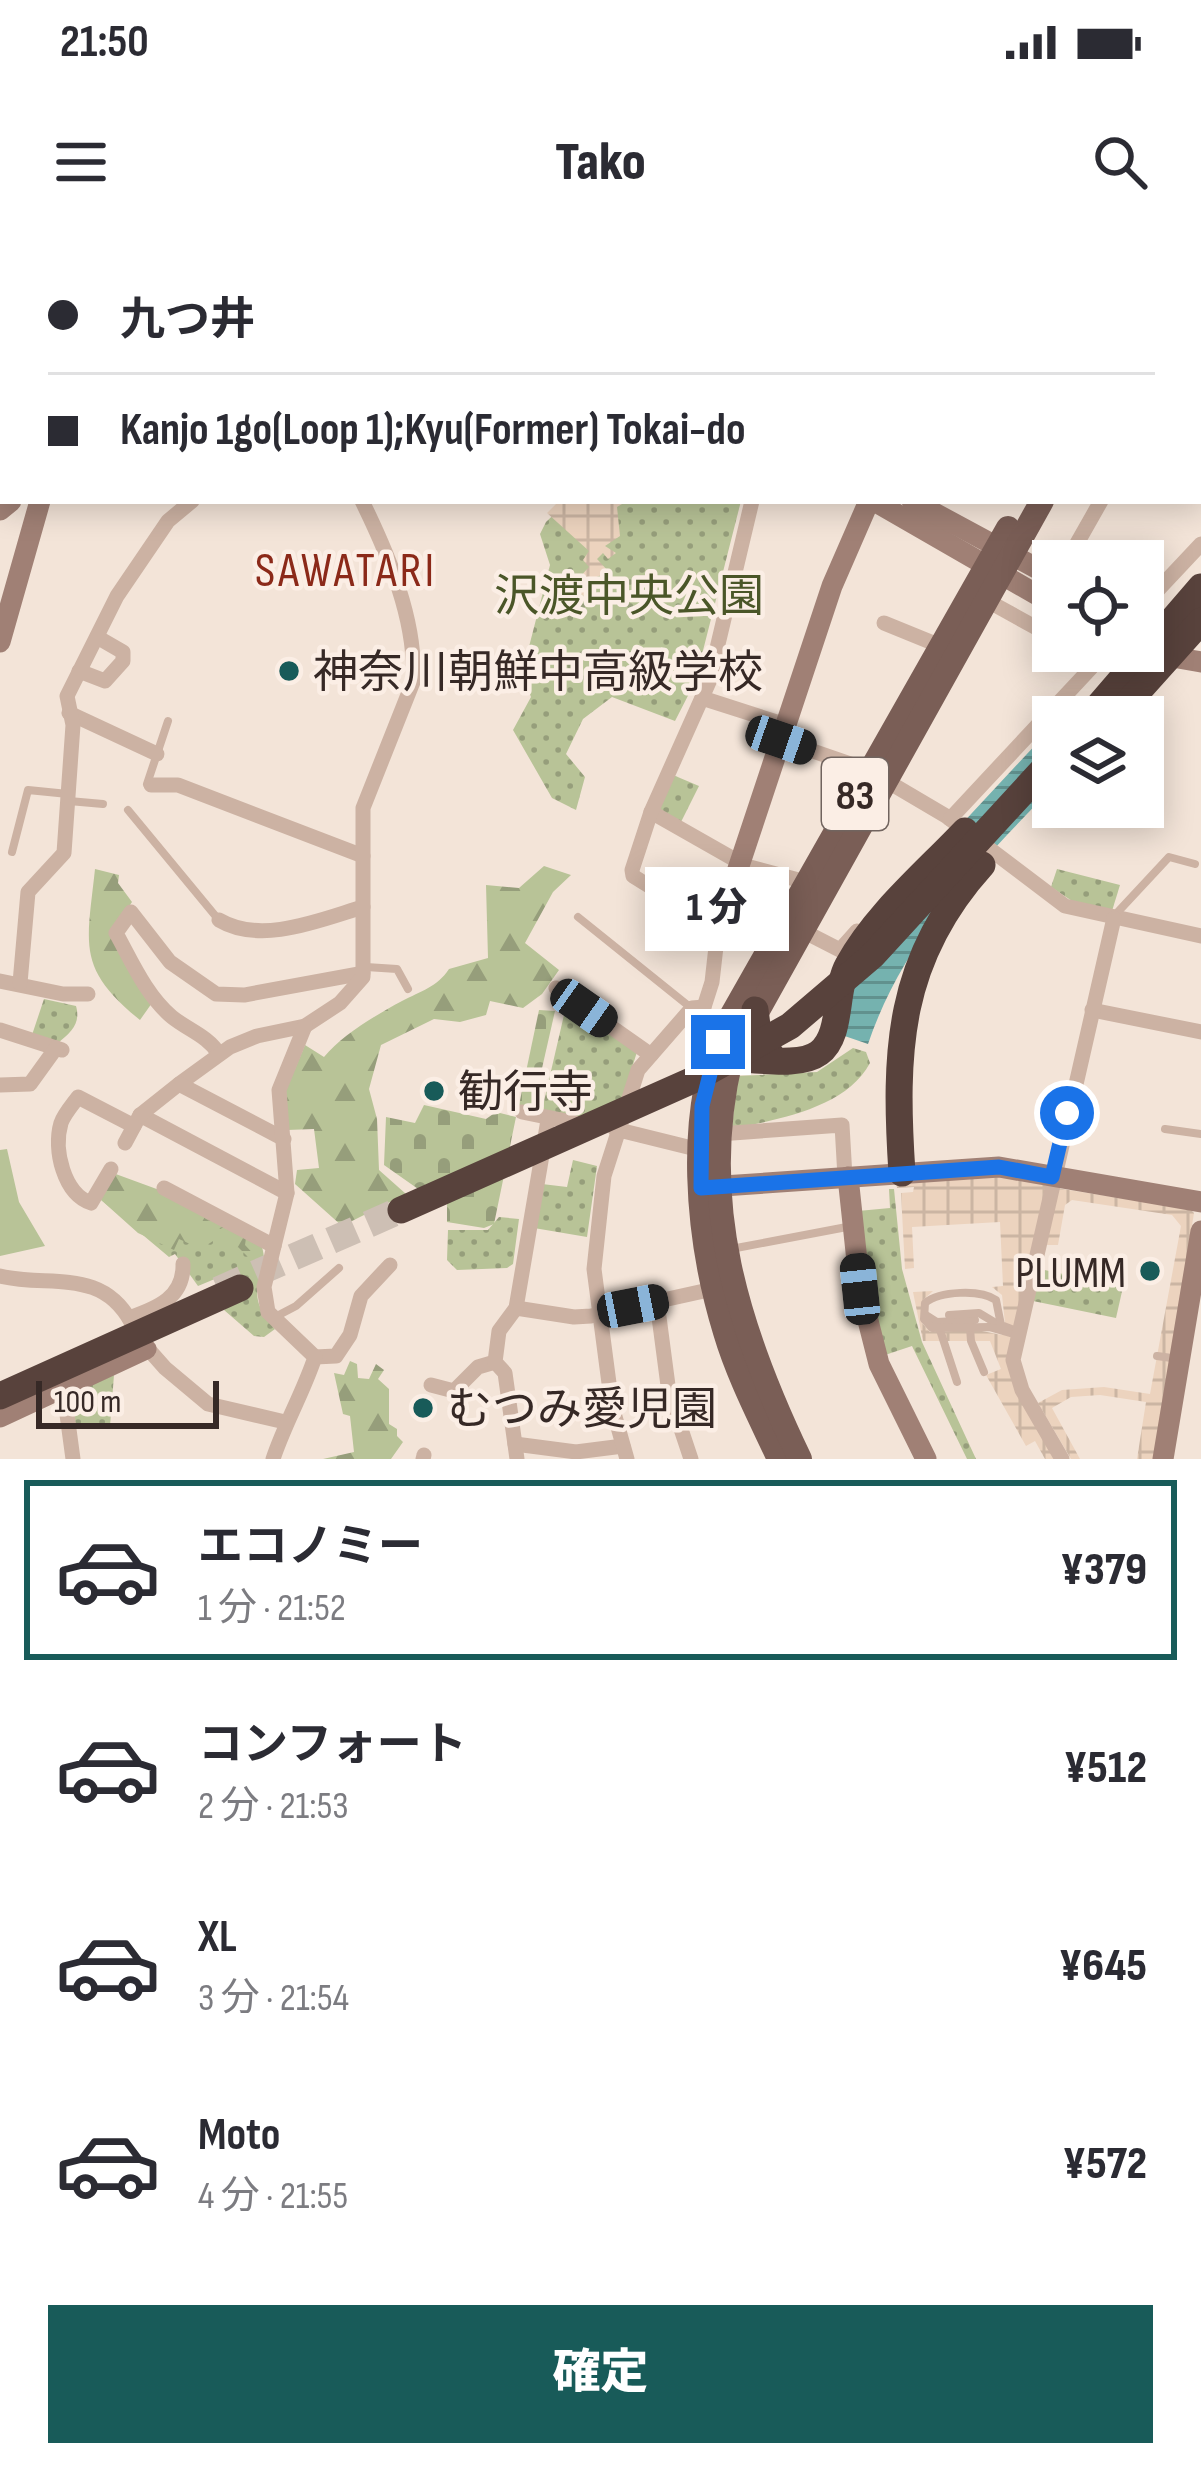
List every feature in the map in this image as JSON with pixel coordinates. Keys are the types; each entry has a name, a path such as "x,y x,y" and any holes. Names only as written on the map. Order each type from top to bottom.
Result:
{"highway":[{"path":"1164,624 1201,585"},
{"path":"1107,696 1201,585"},
{"path":"1120,696 1201,606"},
{"path":"1134,696 1201,621"},
{"path":"1095,696 1118,672"},
{"path":"727,1047 776,1059 808,1058 824,1048 832,1033 841,980 852,958 954,830 1032,759"},
{"path":"1032,782 872,956 790,1025 693,1080 402,1212 695,1087 794,1031 877,961 1032,794"},
{"path":"902,1173 899,1052 914,979 932,932 951,904 1032,810"},
{"path":"755,1010 759,1041 776,1059"},
{"path":"0,1396 240,1288"}],"main road":[{"name":"83","path":"793,1458 741,1375 713,1289 709,1142 727,1047 806,882 986,601 1022,504"},
{"name":"83","path":"727,1047 755,1010 801,930 938,645 1040,504"},
{"name":"83","path":"710,1187 749,1345 793,1458"}],"street":[{"path":"0,643 39,504"},
{"path":"20,983 28,892 64,853 73,725 67,696 117,596 168,521 188,504"},
{"path":"125,1143 137,1120 219,1054 256,1036 305,1026 340,1003 364,970 363,808 413,682 414,661 407,620 364,504"},
{"path":"718,929 633,876 632,870 651,812 709,682 751,504"},
{"path":"922,504 1032,587"},
{"path":"1083,540 1100,504"},
{"path":"495,1362 506,1373 516,1451 625,1452 612,1406 594,1269 604,1176 638,1070 698,1008 712,982 718,929 739,863 832,586 868,506 1032,571"},
{"path":"1164,583 1201,544"},
{"path":"986,601 1032,626"},
{"path":"884,623 938,645"},
{"path":"1164,628 1201,636"},
{"path":"80,671 105,681 123,661 118,647 97,637"},
{"path":"1164,654 1201,662"},
{"path":"801,930 840,950 954,830 1087,672"},
{"path":"701,698 877,775 1066,906 1201,936"},
{"path":"69,713 157,754"},
{"path":"151,785 178,785 363,856"},
{"path":"651,812 739,863 806,882"},
{"path":"219,920 248,931 288,927 363,907"},
{"path":"219,1054 214,1045 170,1015 146,987 116,933 131,912 170,962 216,994 244,995 364,970"},
{"path":"1062,1459 1022,1390 1013,1360 1114,917"},
{"path":"0,981 63,994 88,994"},
{"path":"556,988 651,1055"},
{"path":"698,1008 727,1047"},
{"path":"1092,1010 1201,1032"},
{"path":"305,1026 281,1077 287,1193 264,1286 268,1312 315,1357 336,1356 350,1335 361,1296 390,1265"},
{"path":"0,1030 59,1049 30,1084 0,1085"},
{"path":"179,1084 284,1139"},
{"path":"111,1169 92,1203 77,1197 68,1185 61,1120 78,1096 287,1193"},
{"path":"522,1112 548,1120 709,1142 842,1125 860,1289 880,1364 924,1458"},
{"path":"495,1362 499,1331 516,1308 548,1120"},
{"path":"710,1187 999,1167 1201,1202"},
{"path":"164,1188 274,1246"},
{"path":"1162,1459 1168,1358 1201,1231"},
{"path":"0,1276 54,1278 96,1288 130,1320 163,1304 179,1289 184,1282 183,1264"},
{"path":"516,1308 574,1318 713,1289"},
{"path":"657,1302 669,1393 692,1459"},
{"path":"0,1417 143,1344 208,1404 285,1422"},
{"path":"273,1459 285,1422 306,1390 315,1357"},
{"path":"430,1385 454,1391 478,1367 495,1362"},
{"path":"63,1385 73,1459"}],"lane":[{"path":"151,785 147,784 168,721"},
{"path":"12,852 28,790 103,804"},
{"path":"128,810 219,920"},
{"path":"1114,917 1169,857 1196,864"},
{"path":"578,917 698,1008"},
{"path":"364,970 397,969 408,989"},
{"path":"1165,1129 1201,1134"},
{"path":"726,1250 853,1225"},
{"path":"274,1318 296,1306 338,1268"},
{"path":"973,1324 940,1330 927,1325 930,1297 987,1294 996,1300 1001,1325"},
{"path":"949,1315 979,1312 1019,1334"},
{"path":"925,1313 937,1322 1019,1334"},
{"path":"973,1324 971,1341 984,1372"},
{"path":"940,1330 957,1382"}],"green space":[{"name":"沢渡中央公園","path":"565,504 740,504 695,682 675,721 612,697 583,719 566,754 585,777 576,810 552,798 513,730 531,697 522,674 550,565 540,534"},
{"path":"673,775 699,786 681,822 657,809"},
{"path":"544,866 571,875 553,892 525,943 559,970 542,994 523,1008 490,1001 486,1015 460,1022 434,1019 381,1045 369,1089 377,1119 379,1170 406,1194 342,1226 295,1184 297,1170 319,1168 314,1129 287,1130 286,1090 305,1045 324,1057 360,1026 434,984 449,969 488,958 486,885 519,888"},
{"path":"95,869 119,875 118,883 132,902 110,934 152,1003 140,1020 105,985 90,954"},
{"path":"1057,869 1120,885 1112,911 1072,901 1051,887"},
{"path":"44,999 76,1006 76,1023 58,1043 32,1035"},
{"path":"567,1002 637,1052 620,1105 583,1120 542,1110"},
{"path":"539,1010 555,1011 533,1108 519,1105"},
{"path":"853,1048 866,1052 870,1063 845,1091 810,1109 732,1129 737,1076 817,1072"},
{"path":"424,1105 486,1119 496,1112 516,1117 494,1224 484,1228 447,1222 447,1204 432,1188 421,1191 384,1165 386,1117 415,1123"},
{"path":"7,1149 19,1202 45,1246 0,1256 0,1150"},
{"path":"573,1160 597,1166 587,1237 534,1228 542,1184 567,1187"},
{"path":"113,1173 173,1195 220,1229 227,1226 246,1238 245,1245 261,1262 255,1264 238,1247 227,1250 213,1241 201,1249 179,1239 174,1250 138,1233 100,1199"},
{"path":"889,1189 894,1189 902,1269 922,1342 976,1459 967,1459 912,1346 885,1355 866,1283 858,1211 890,1208"},
{"path":"173,1195 262,1247 257,1294 275,1329 264,1337 254,1336 224,1310 243,1297 234,1271 198,1286 175,1254 169,1257 100,1199"},
{"path":"499,1217 519,1219 513,1264 457,1270 447,1260 448,1230 488,1230"},
{"path":"1040,1269 1123,1287 1116,1318 1033,1301"},
{"path":"350,1361 357,1364 358,1378 369,1379 376,1364 384,1370 378,1379 389,1389 389,1424 403,1442 391,1459 323,1459 354,1452 350,1416 343,1414 334,1373 344,1375"},
{"path":"114,1375 110,1426 76,1428 71,1394"}],"shaded area":[{"path":"556,504 622,504 617,507 620,536 605,546 616,553 608,559 603,553 597,559 609,572 594,578 584,596 577,592 583,585 577,580 589,567 583,560 589,551 547,513"},
{"path":"993,1173 1046,1184 1009,1358 1056,1459 1045,1459 1035,1441 1026,1446 986,1375 1001,1369 990,1341 923,1341 913,1292 933,1291 922,1301 922,1323 930,1332 977,1330 1002,1335 1002,1295 992,1287 1003,1286 1000,1222 912,1227 914,1268 905,1269 901,1193 913,1192 914,1187 897,1188 896,1180"},
{"path":"1056,1188 1194,1213 1154,1459 1137,1459 1146,1402 1100,1395 1071,1397 1052,1408 1080,1459 1071,1459 1038,1403 1062,1390 1104,1387 1150,1394 1181,1226 1172,1215 1072,1200 1065,1205 1058,1245 1044,1245"}],"water":[{"path":"1032,749 1032,810 922,937 901,970 868,1044 827,1030 852,942"}],"tunnel":[{"path":"218,1290 401,1210"}],"place":[{"name":"神奈川朝鮮中高級学校","path":"289,671"},
{"name":"勧行寺","path":"434,1091"},
{"name":"PLUMM","path":"1150,1271"},
{"name":"むつみ愛児園","path":"423,1408"}],"district":[{"name":"SAWATARI","path":"346,569"}],"route":[{"path":"718,1042 702,1106 701,1188 999,1167 1052,1177 1067,1113"}]}
